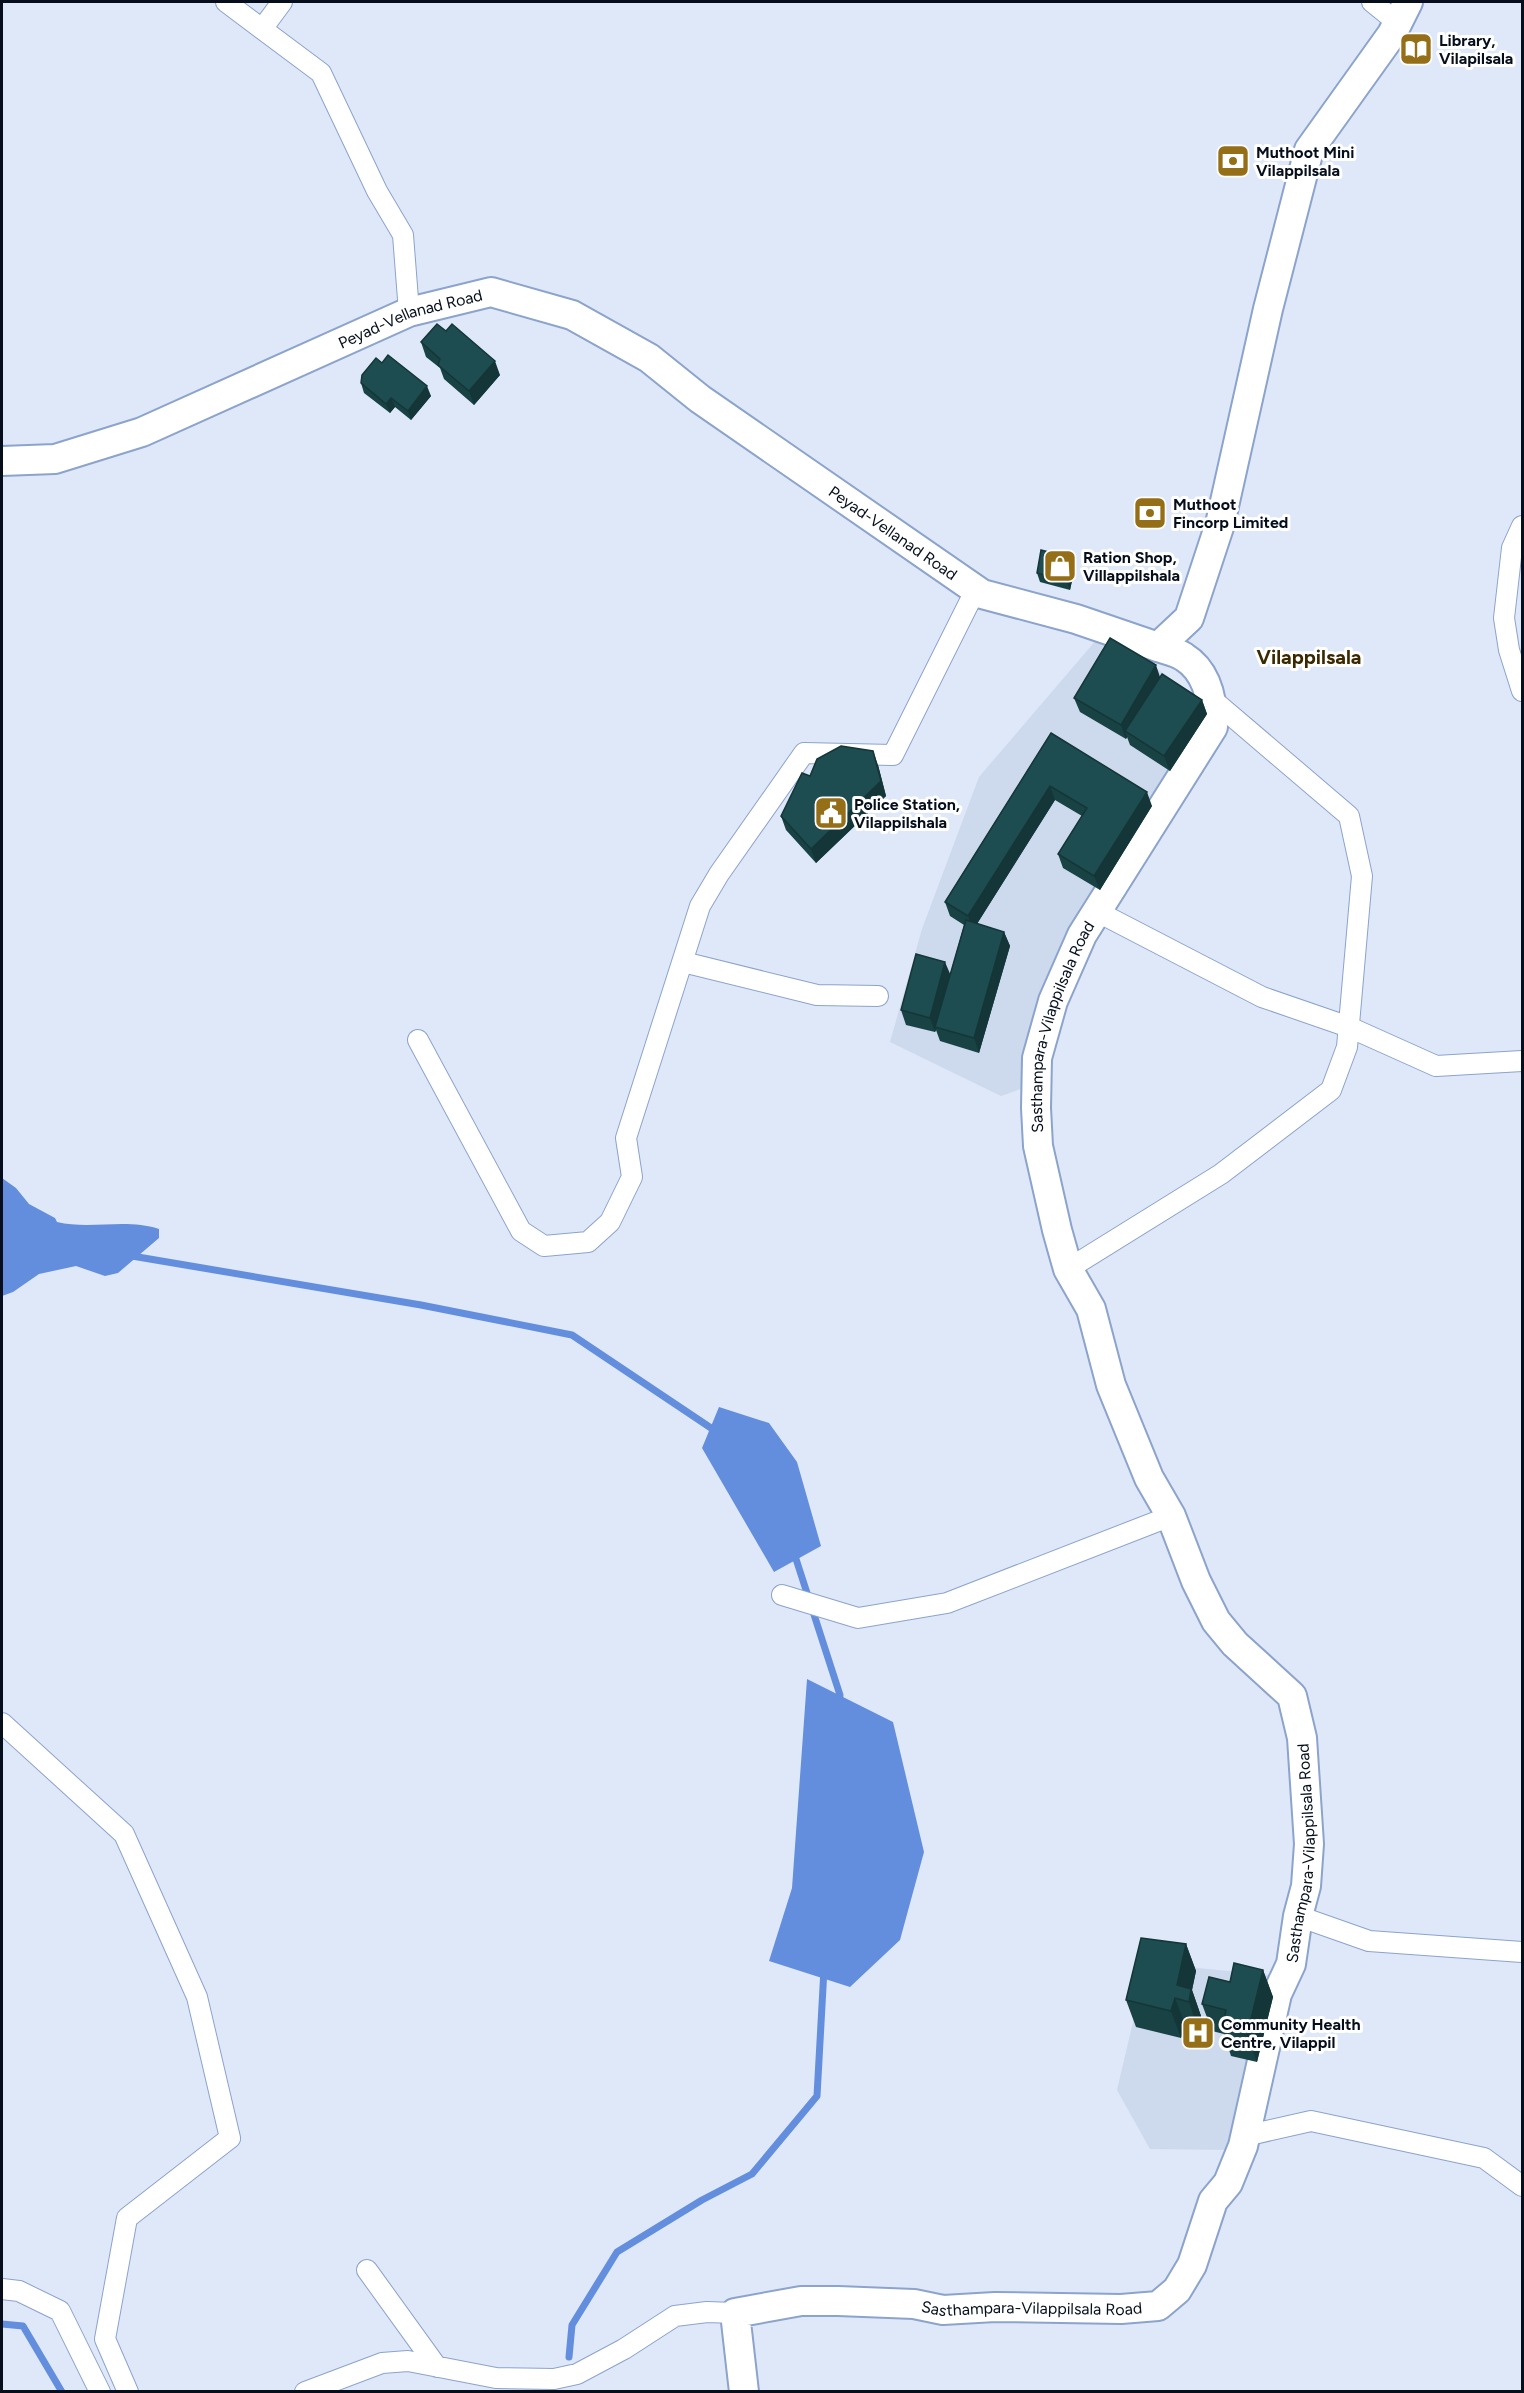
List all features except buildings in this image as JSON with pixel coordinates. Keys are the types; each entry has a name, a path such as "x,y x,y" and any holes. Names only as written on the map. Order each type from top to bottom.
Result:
{"street":[{"path":"226,2 321,73 377,191 404,235 409,312"},
{"path":"262,29 282,2"},
{"path":"1158,647 1189,618 1220,524 1268,309 1310,150 1403,12 1371,2"},
{"name":"Peyad-Vellanad Road","path":"2,461 55,459 142,432 409,312 491,292 572,315 649,358 700,399 982,594 1076,620 1158,647"},
{"path":"1522,526 1512,548 1503,618 1509,650 1522,691"},
{"path":"417,1040 521,1231 544,1246 588,1242 610,1221 632,1178 626,1138 700,906 719,874 804,753 893,755 975,589"},
{"name":"Sasthampara-Vilappilsala Road","path":"735,2313 801,2301 914,2304 943,2310 995,2307 1121,2309 1158,2306 1178,2290 1192,2265 1213,2201 1228,2183 1245,2136 1277,1994 1292,1964 1298,1916 1306,1886 1309,1844 1302,1738 1292,1696 1235,1644 1216,1621 1196,1581 1171,1516 1149,1478 1122,1414 1091,1309 1068,1269 1038,1146 1037,1058 1053,1000 1082,935 1096,911 1213,727 1213,700 1200,673 1185,657 1158,647"},
{"path":"1068,1269 1221,1174 1330,1090 1347,1047 1362,876 1349,816 1213,700"},
{"path":"1096,911 1262,998 1349,1027 1436,1066 1522,1061"},
{"path":"683,962 818,995 878,996"},
{"path":"782,1595 858,1618 947,1603 1171,1516"},
{"path":"2,1723 124,1834 197,1997 230,2138 127,2218 105,2339 128,2391"},
{"path":"1298,1916 1369,1941 1522,1952"},
{"path":"1245,2136 1311,2121 1484,2158 1522,2186"},
{"path":"367,2270 437,2367"},
{"path":"2,2289 19,2291 60,2311 100,2391"},
{"path":"305,2391 382,2363 408,2361 496,2378 554,2379 577,2374 624,2349 675,2316 706,2312 735,2313 744,2391"}],"shaded area":[{"path":"1103,632 1207,703 1207,723 1095,900 1026,1087 1001,1096 890,1042 922,929 979,777"},
{"name":"Community Health Centre, Vilappil","path":"1147,1963 1279,1976 1237,2150 1150,2149 1117,2090"}],"water":[{"path":"2,1178 16,1188 29,1204 55,1218 57,1222 82,1225 134,1224 159,1229 159,1238 118,1273 105,1276 76,1266 39,1274 13,1292 2,1296"},
{"path":"719,1407 769,1423 797,1462 821,1546 774,1572 702,1448"},
{"path":"807,1679 893,1722 924,1852 900,1940 850,1987 769,1961 792,1888"}],"waterway":[{"path":"132,1256 421,1305 572,1335 711,1428 715,1435"},
{"path":"792,1552 840,1695 839,1703"},
{"path":"569,2357 572,2325 617,2252 702,2200 752,2174 817,2096 824,1969"},
{"path":"2,2324 23,2326 62,2392"}],"place":[{"name":"Library, Vilapilsala","path":"1416,49"},
{"name":"Muthoot Mini Vilappilsala","path":"1233,161"},
{"name":"Muthoot Fincorp Limited","path":"1150,513"},
{"name":"Ration Shop, Villappilshala","path":"1060,566"},
{"name":"Police Station, Vilappilshala","path":"831,813"},
{"name":"Community Health Centre, Vilappil","path":"1198,2033"}],"district":[{"name":"Vilappilsala","path":"1309,657"}]}
